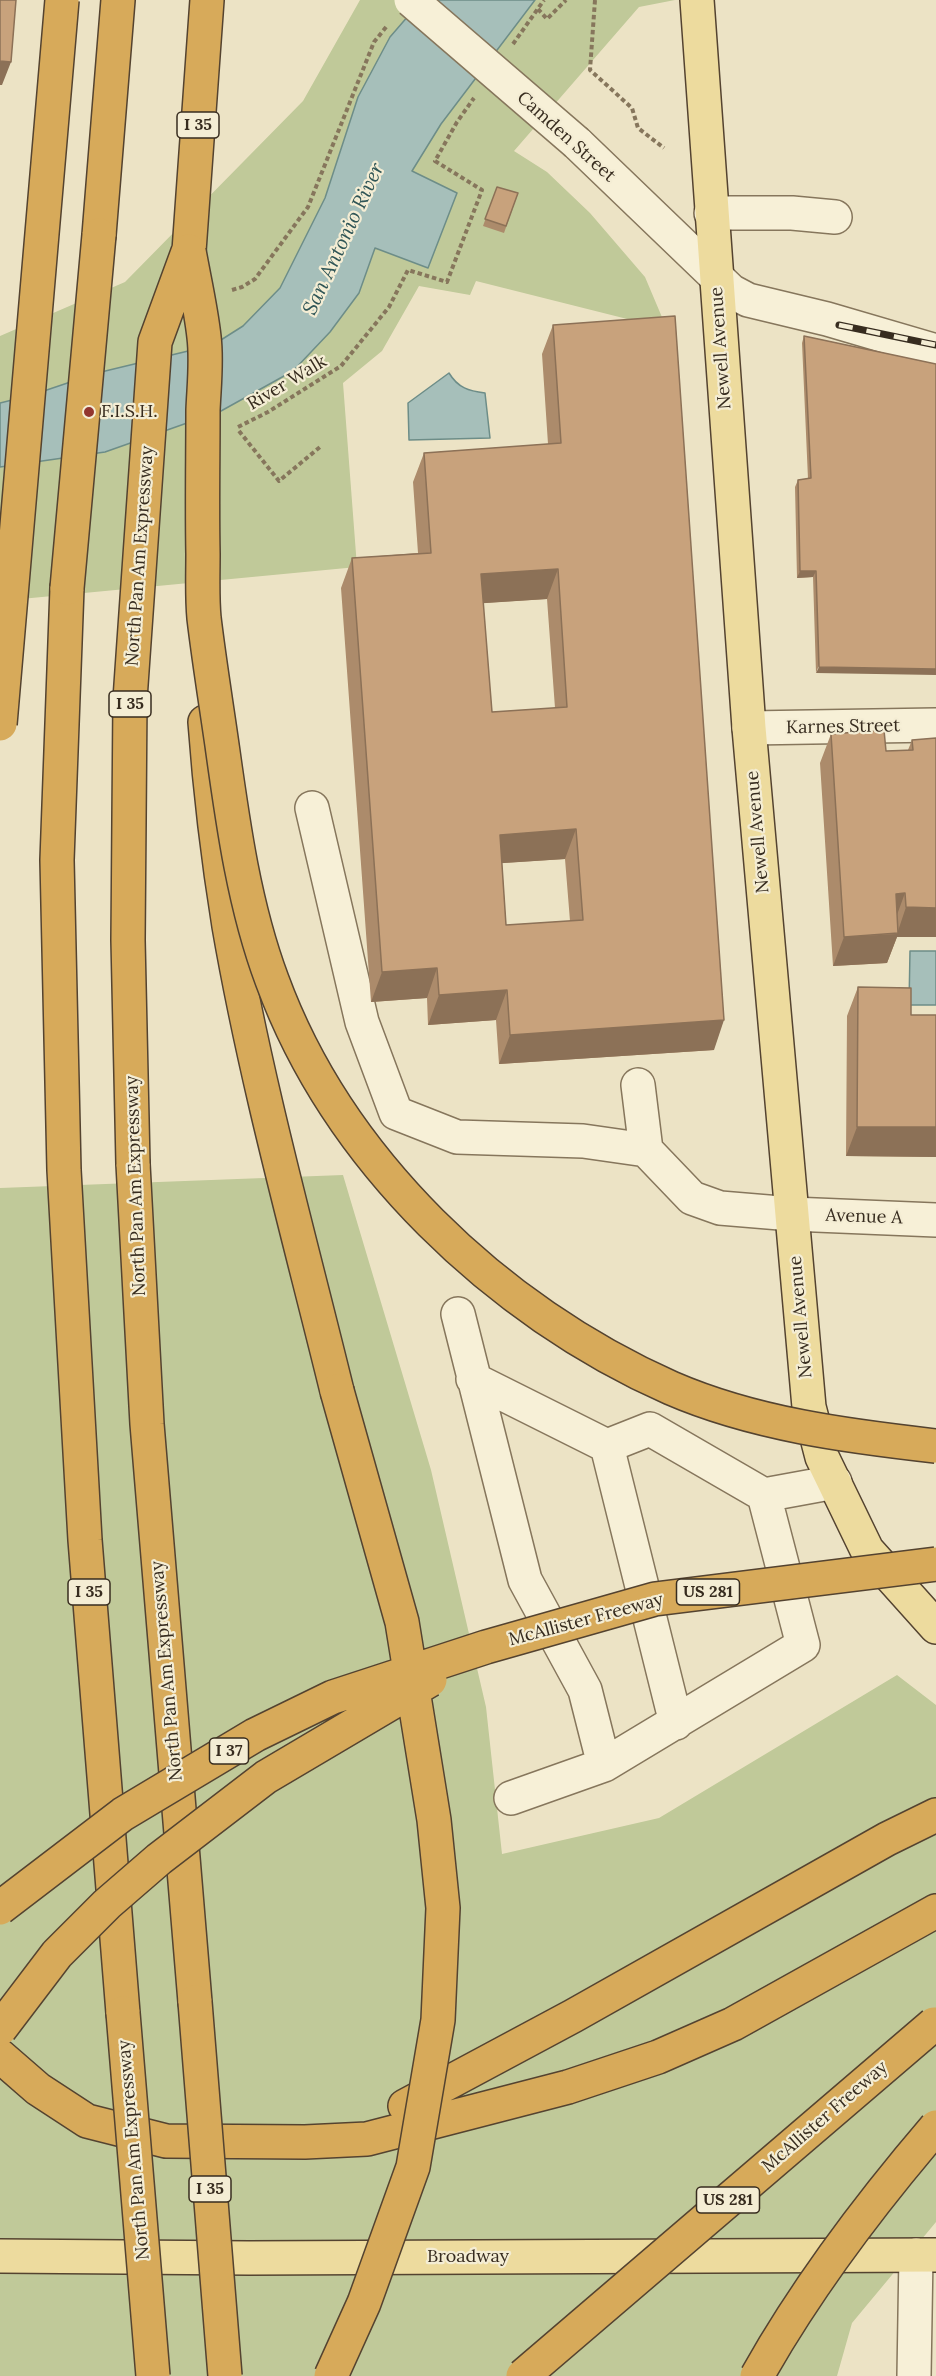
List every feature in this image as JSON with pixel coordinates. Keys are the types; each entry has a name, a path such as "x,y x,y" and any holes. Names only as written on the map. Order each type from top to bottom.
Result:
{"highway":[{"path":"0,481 44,0"},
{"path":"0,724 62,0"},
{"name":"North Pan Am Expressway","path":"116,0 99,235 67,588 57,860 64,1170 85,1540 153,2376"},
{"name":"North Pan Am Expressway","path":"207,0 189,251 155,342 130,699 128,940 133,1164 147,1424 225,2376"},
{"path":"189,251 204,339 202,694 211,795 229,926 263,1091 337,1391 402,1622 434,1820 443,1908 438,2020 412,2167 364,2303 331,2376"},
{"path":"204,614 230,802 252,918 265,959 297,1040 342,1116 377,1164 415,1206 511,1294 569,1333 643,1374 672,1388 777,1421 843,1434 936,1446"},
{"name":"McAllister Freeway","path":"486,1647 655,1599 936,1564"},
{"path":"0,2029 57,1954 107,1904 159,1859 266,1777 486,1647"},
{"name":"I 37","path":"0,1908 123,1814 255,1735 333,1697 486,1647"},
{"path":"305,2142 399,2109 573,2016 887,1839 936,1815"},
{"path":"852,1958 936,1897"},
{"path":"0,2056 38,2089 87,2121 166,2141 305,2142 367,2139 558,2090 636,2065 733,2024 936,1911"},
{"name":"McAllister Freeway","path":"523,2376 936,2022"},
{"path":"757,2376 815,2284 866,2214 936,2127"}],"main road":[{"name":"Newell Avenue","path":"697,5 749,728 809,1407 822,1457 867,1550 936,1627"},
{"name":"Broadway","path":"0,2256 249,2258 926,2255"}],"street":[{"name":"Camden Street","path":"411,0 577,144 731,291 748,300 827,319 936,351"},
{"path":"711,213 792,213 836,217"},
{"name":"Karnes Street","path":"749,728 936,725"},
{"path":"312,808 362,1022 396,1113 457,1137 583,1141 646,1150 638,1085"},
{"name":"Avenue A","path":"646,1150 692,1198 720,1208 792,1214 936,1220"},
{"path":"458,1314 525,1580 585,1690 604,1765"},
{"path":"473,1379 607,1446 650,1429 764,1495 835,1482"},
{"path":"607,1446 676,1723"},
{"path":"511,1798 604,1765 803,1646 764,1495"},
{"path":"914,2376 926,2255"}],"path":[{"path":"513,44 544,0"},
{"path":"538,9 548,19 566,0"},
{"path":"595,0 590,70 632,108 638,128 664,148"},
{"path":"230,290 242,287 255,279 308,207 374,42 388,25"},
{"name":"River Walk","path":"230,431 268,412 341,366 389,307 408,270 447,282 482,190 435,160 457,122 478,93"},
{"path":"237,428 279,482 320,447"}],"green space":[{"path":"360,0 675,0 639,7 514,151 547,172 590,213 645,277 667,329 476,281 470,295 419,286 382,351 343,383 357,567 0,601 0,336 125,282 303,101"},
{"path":"343,1175 431,1470 486,1707 502,1854 659,1818 897,1675 936,1705 936,2222 852,2323 837,2376 0,2376 0,1188"}],"water":[{"name":"San Antonio River","path":"422,0 535,0 441,124 412,171 457,193 428,268 375,248 359,293 330,332 293,371 221,411 105,452 0,467 0,403 32,395 97,373 213,345 243,326 280,288 325,198 358,97 390,37"},
{"path":"449,373 464,388 485,393 490,438 409,440 408,403"},
{"path":"910,951 936,951 936,1005 909,1005"}],"building":[{"path":"0,0 16,0 11,62 0,61"},
{"path":"497,187 518,193 506,226 485,219"},
{"path":"675,316 724,1020 510,1035 507,990 439,995 437,968 382,972 352,558 431,553 424,453 561,443 553,325","holes":["558,569 567,707 492,712 481,574","576,829 583,920 506,925 500,835"]},
{"path":"804,336 936,364 936,669 819,667 816,571 800,571 798,480 811,478"},
{"path":"884,730 886,751 913,750 912,740 936,738 936,908 906,907 905,893 896,894 898,933 844,937 831,734"},
{"path":"858,987 911,988 911,1015 936,1015 936,1127 857,1127"}],"railway":[{"path":"839,325 936,345"}],"place":[{"name":"F.I.S.H.","path":"89,412"}]}
